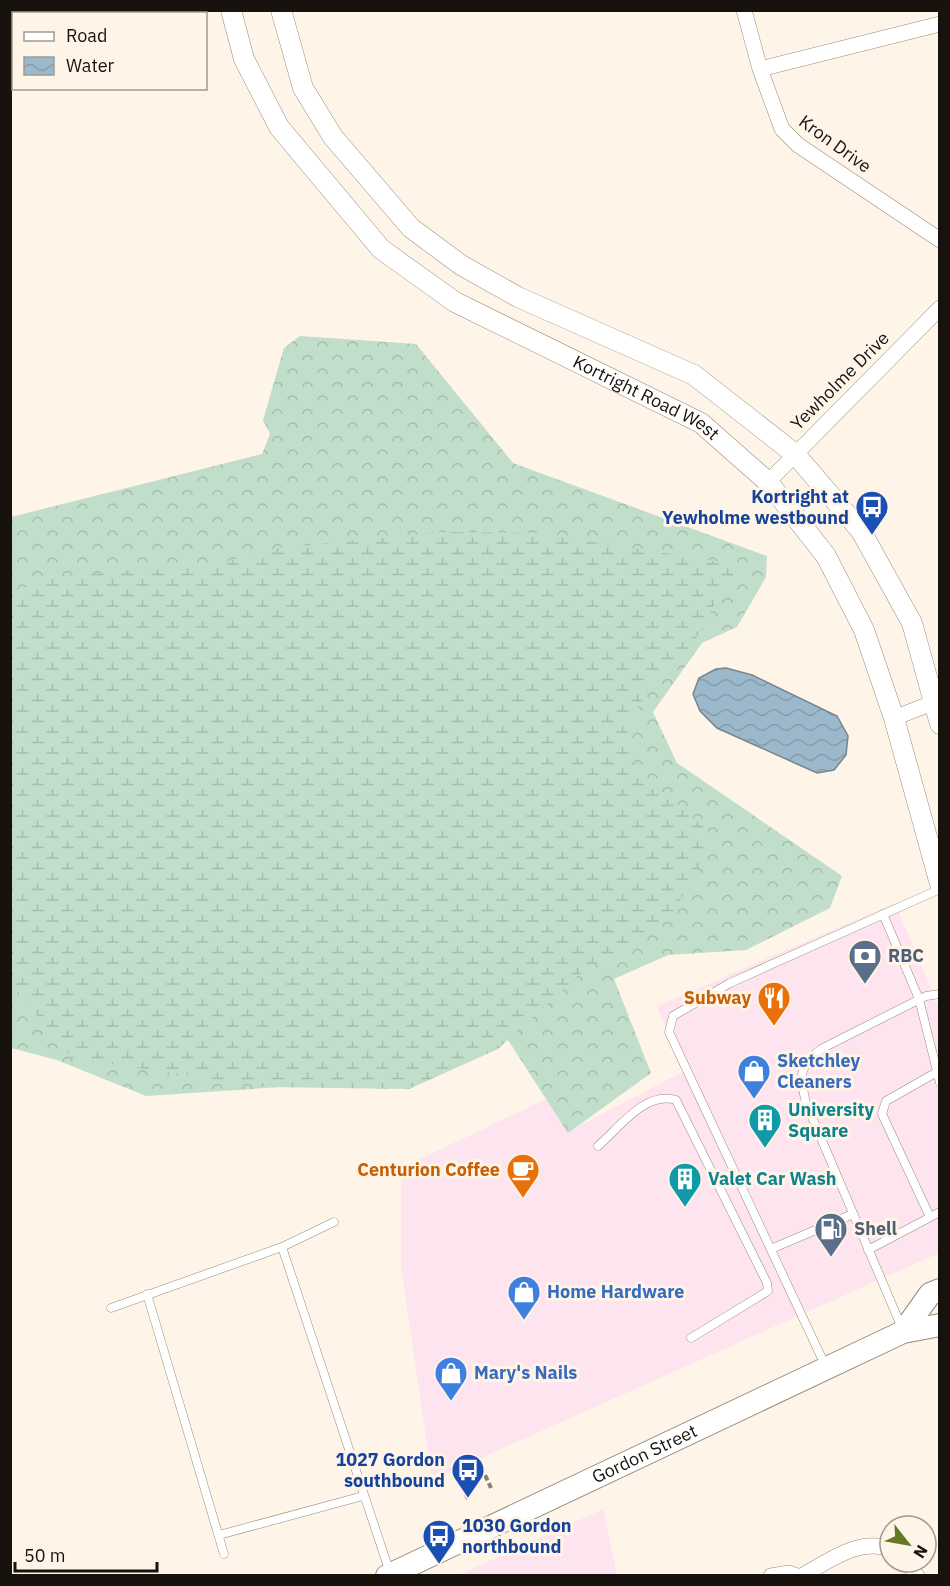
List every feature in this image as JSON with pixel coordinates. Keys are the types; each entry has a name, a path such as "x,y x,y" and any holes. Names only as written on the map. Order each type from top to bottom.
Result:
{"main road":[{"name":"Gordon Street","path":"903,1332 930,1294 939,1290"},
{"name":"Gordon Street","path":"389,1575 903,1332 939,1325"}],"street":[{"name":"Kortright Road West","path":"231,10 244,59 279,127 381,249 455,302 701,423 768,483 826,556 864,630 894,718 939,884"},
{"name":"Kortright Road West","path":"281,10 303,88 333,137 411,228 461,266 518,297 694,375 795,454 861,531 912,622 936,701 939,724"},
{"name":"Kron Drive","path":"744,10 760,69 782,129 798,146 939,240"},
{"path":"760,69 939,24"},
{"name":"Yewholme Drive","path":"768,483 939,308"},
{"path":"894,718 936,701"},
{"path":"771,1575 779,1573 799,1575 857,1547 878,1546"}],"lane":[{"path":"826,1368 669,1032 673,1016 730,982 939,889"},
{"path":"883,914 919,999 939,1083"},
{"path":"903,1332 806,1103 800,1077 807,1060 820,1049 919,999 939,994"},
{"path":"930,1217 882,1114 886,1101 937,1072"},
{"path":"598,1146 648,1101 663,1096 676,1100 767,1283 768,1291 691,1338"},
{"path":"868,1250 939,1212"},
{"path":"771,1249 853,1214"},
{"path":"111,1308 282,1247 334,1222"},
{"path":"282,1247 389,1575"},
{"path":"147,1294 224,1554"},
{"path":"219,1535 363,1496"}],"path":[{"path":"485,1474 491,1488"},
{"path":"462,1486 468,1499"}],"shaded area":[{"path":"895,903 939,1007 939,1253 432,1480 401,1266 401,1168 546,1099 568,1132 684,1071 657,1006"},
{"path":"603,1509 617,1575 459,1575"}],"green space":[{"path":"300,336 416,344 513,463 767,556 766,577 737,627 702,643 653,712 677,763 842,876 830,908 746,950 668,955 614,979 651,1073 568,1133 506,1037 416,1078 146,1096 57,1060 11,1048 11,517 262,454 270,434 263,420 284,348"},
{"path":"441,532 534,533 722,562 734,570 688,653 651,683 628,726 626,744 640,773 708,831 702,864 671,916 580,974 498,1049 409,1089 268,1087 71,1058 11,983 11,592 61,576 210,566 279,548"}],"water":[{"path":"726,668 752,675 837,716 848,736 846,755 834,770 817,773 717,728 700,711 693,694 699,678 716,669"}],"place":[{"name":"Kortright at Yewholme westbound","path":"872,536"},
{"name":"RBC","path":"865,985"},
{"name":"Subway","path":"774,1027"},
{"name":"Sketchley Cleaners","path":"754,1100"},
{"name":"University Square","path":"765,1149"},
{"name":"Centurion Coffee","path":"523,1199"},
{"name":"Valet Car Wash","path":"685,1208"},
{"name":"Shell","path":"831,1258"},
{"name":"Home Hardware","path":"524,1321"},
{"name":"Mary's Nails","path":"451,1402"},
{"name":"1027 Gordon southbound","path":"468,1499"},
{"name":"1030 Gordon northbound","path":"439,1565"}]}
